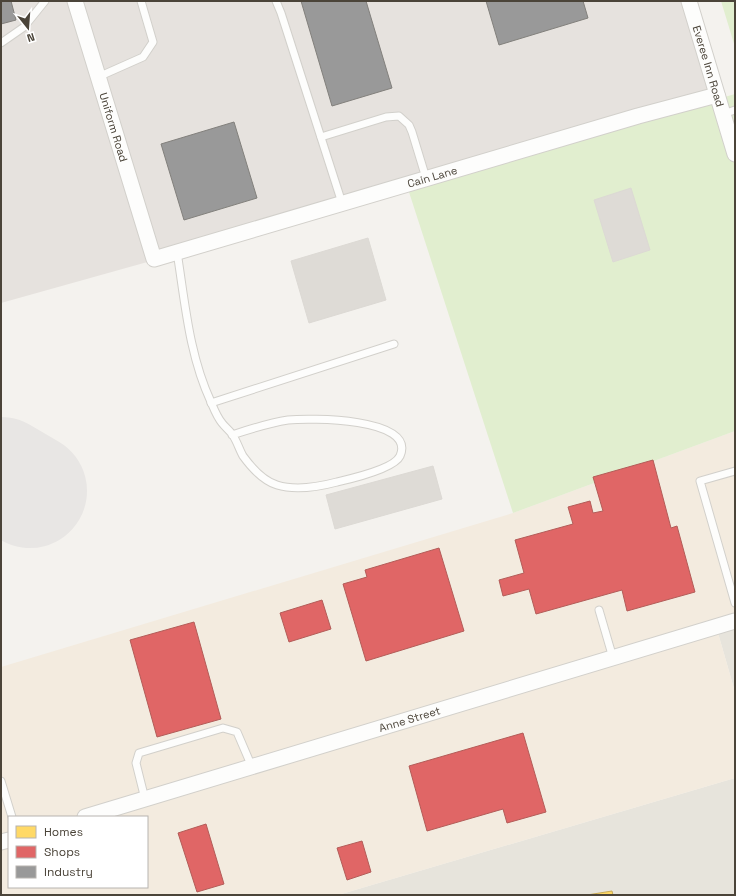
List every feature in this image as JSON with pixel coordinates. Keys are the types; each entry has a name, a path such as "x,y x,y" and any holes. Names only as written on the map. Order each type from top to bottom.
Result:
{"street":[{"name":"Uniform Road","path":"75,1 152,252"},
{"name":"Everee Inn Road","path":"689,1 717,95 729,112 735,154"},
{"name":"Cain Lane","path":"152,252 154,259 638,116 717,95"},
{"name":"Anne Street","path":"88,816 735,622"}],"lane":[{"path":"1,43 24,27 45,1"},
{"path":"98,77 143,57 153,42 141,1"},
{"path":"276,1 342,203"},
{"path":"321,137 386,117 399,116 409,125 426,178"},
{"path":"176,252 186,305 189,334 199,372 221,423 232,435 243,455 257,472 276,485 298,488 325,486 380,470 397,461 400,455 401,444 397,437 383,429 353,421 327,419 287,420 232,435"},
{"path":"212,403 394,344"},
{"path":"735,471 700,481 735,603"},
{"path":"599,610 613,658"},
{"path":"145,799 136,763 139,753 223,728 237,732 252,767"},
{"path":"1,781 12,816"}],"shaded area":[{"path":"1,1 692,1 722,97 408,189 1,303"},
{"path":"735,431 735,620 716,626 735,692 735,778 338,895 1,895 1,667 513,513"},
{"path":"735,620 735,692 716,626"},
{"path":"735,778 735,895 338,895"}],"green space":[{"path":"721,1 735,1 735,47"},
{"path":"735,94 735,431 513,513 408,189"}],"building: Homes":[{"path":"612,891 613,895 587,895"}],"building: Shops":[{"path":"653,460 671,528 677,526 695,592 627,611 622,590 536,614 529,589 503,596 499,580 524,573 515,540 573,524 568,507 590,501 593,513 603,511 593,477"},
{"path":"439,548 464,631 366,661 343,584 367,577 365,570"},
{"path":"322,600 331,629 289,642 280,613"},
{"path":"194,622 221,719 157,737 130,640"},
{"path":"523,733 546,812 507,823 503,809 427,831 409,766"},
{"path":"206,824 224,884 197,892 178,833"},
{"path":"362,841 371,872 347,880 337,848"}],"building: Industry":[{"path":"1,1 11,1 16,20 1,24"},
{"path":"301,1 366,1 392,88 332,106"},
{"path":"486,1 583,1 588,18 499,45"},
{"path":"234,122 257,198 184,220 161,144"}],"building: Other":[{"path":"631,188 650,250 613,262 594,200"},
{"path":"368,238 386,300 309,323 291,261"},
{"path":"433,466 442,499 335,529 326,495"}],"taxiway":[{"path":"1,514 6,476"}],"runway":[{"path":"1,474 30,491"}]}
